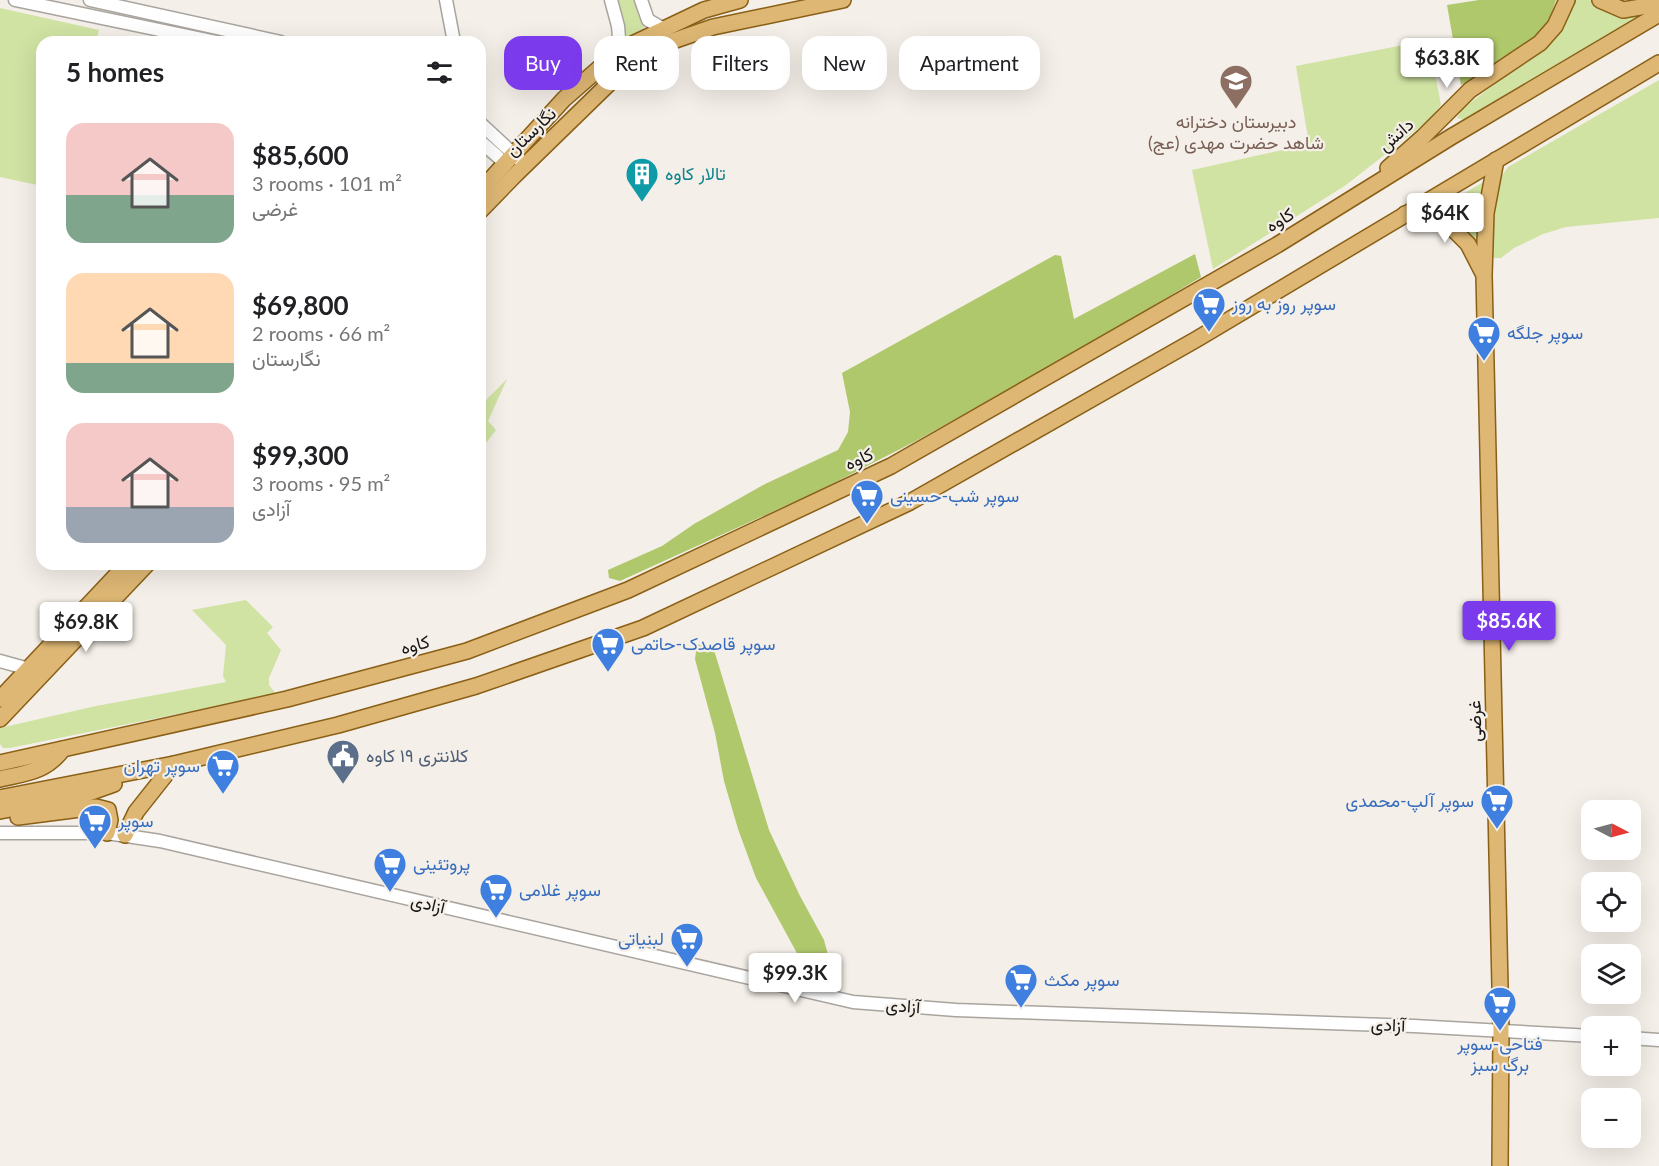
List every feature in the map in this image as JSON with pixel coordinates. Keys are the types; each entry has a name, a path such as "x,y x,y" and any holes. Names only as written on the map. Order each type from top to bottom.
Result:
{"main road":[{"name":"نگارستان","path":"647,36 704,10 740,0"},
{"name":"نگارستان","path":"486,186 515,164 628,65 670,42 785,6 843,0"},
{"name":"دانش","path":"1350,200 1423,137 1470,90 1540,44 1555,26 1567,0"},
{"path":"1600,0 1623,10 1659,4"},
{"name":"کاوه","path":"2,759 63,749 286,699 457,654 628,590 891,466 1266,251 1451,137 1659,14"},
{"path":"0,798 174,764 326,728 487,682 643,628 910,502 1197,339 1659,63"},
{"name":"نگارستان","path":"486,203 564,99 594,73"},
{"name":"غرضی","path":"1496,160 1486,213 1484,275 1501,1031 1500,1166"},
{"path":"1405,214 1446,222 1468,244 1484,275"},
{"path":"0,699 121,570"},
{"path":"0,719 141,570"},
{"path":"0,779 39,770 55,760 63,749"},
{"path":"0,811 83,795 174,764"},
{"path":"125,835 136,812 174,764"},
{"path":"0,819 96,807 108,810 110,820 107,833"}],"street":[{"path":"15,0 188,36"},
{"path":"90,0 254,36"},
{"path":"446,0 453,36"},
{"path":"611,0 619,36"},
{"path":"641,0 648,20 662,28"},
{"path":"486,130 515,164"},
{"path":"486,145 515,164"},
{"path":"0,661 28,669"},
{"name":"آزادی","path":"0,833 125,835 264,864 426,904 853,1002 956,1010 1581,1035"},
{"path":"1641,1039 1659,1040"}],"green space":[{"path":"616,0 636,0 644,28 629,36 622,36"},
{"path":"1479,0 1556,0 1551,15 1540,34 1498,65 1461,85 1447,5"},
{"path":"1572,0 1590,0 1603,10 1618,15 1650,12 1465,120 1457,118 1462,109 1537,55 1557,32"},
{"path":"0,8 99,30 98,36 36,36 36,185 0,177"},
{"path":"1429,40 1441,105 1429,120 1346,185 1213,269 1192,170 1309,144 1296,66"},
{"path":"1659,80 1659,218 1566,227 1543,234 1514,248 1501,258 1494,258 1489,252 1495,193 1498,181 1508,167"},
{"path":"1487,180 1480,258 1428,214"},
{"path":"1195,254 1201,277 1094,342 912,443 818,491 620,581 609,578 608,570 662,546 694,524 765,484 838,450 848,432 850,412 842,373 1055,255 1061,256 1074,319"},
{"path":"507,379 488,421 496,430 486,443 486,400"},
{"path":"246,600 273,627 267,633 281,650 269,678 269,685 276,694 10,748 3,748 0,744 0,728 96,706 226,682 223,676 226,645 192,610"},
{"path":"697,644 714,650 769,830 824,940 839,995 816,988 756,878 724,781 715,733 695,659"}],"place":[{"name":"دبیرستان دخترانه شاهد حضرت مهدی (عج)","path":"1236,110"},
{"name":"تالار کاوه","path":"642,203"},
{"name":"سوپر روز به روز","path":"1209,333"},
{"name":"سوپر جلگه","path":"1484,362"},
{"name":"سوپر شب-حسینی","path":"867,525"},
{"name":"سوپر قاصدک-حاتمی","path":"608,673"},
{"name":"کلانتری ۱۹ کاوه","path":"343,785"},
{"name":"سوپر تهران","path":"223,795"},
{"name":"سوپر آلپ-محمدی","path":"1497,830"},
{"name":"سوپر","path":"95,850"},
{"name":"پروتئینی","path":"390,893"},
{"name":"سوپر غلامی","path":"496,919"},
{"name":"لبنیاتی","path":"687,968"},
{"name":"سوپر مکث","path":"1021,1009"},
{"name":"فتاحی-سوپر برگ سبز","path":"1500,1032"}]}
